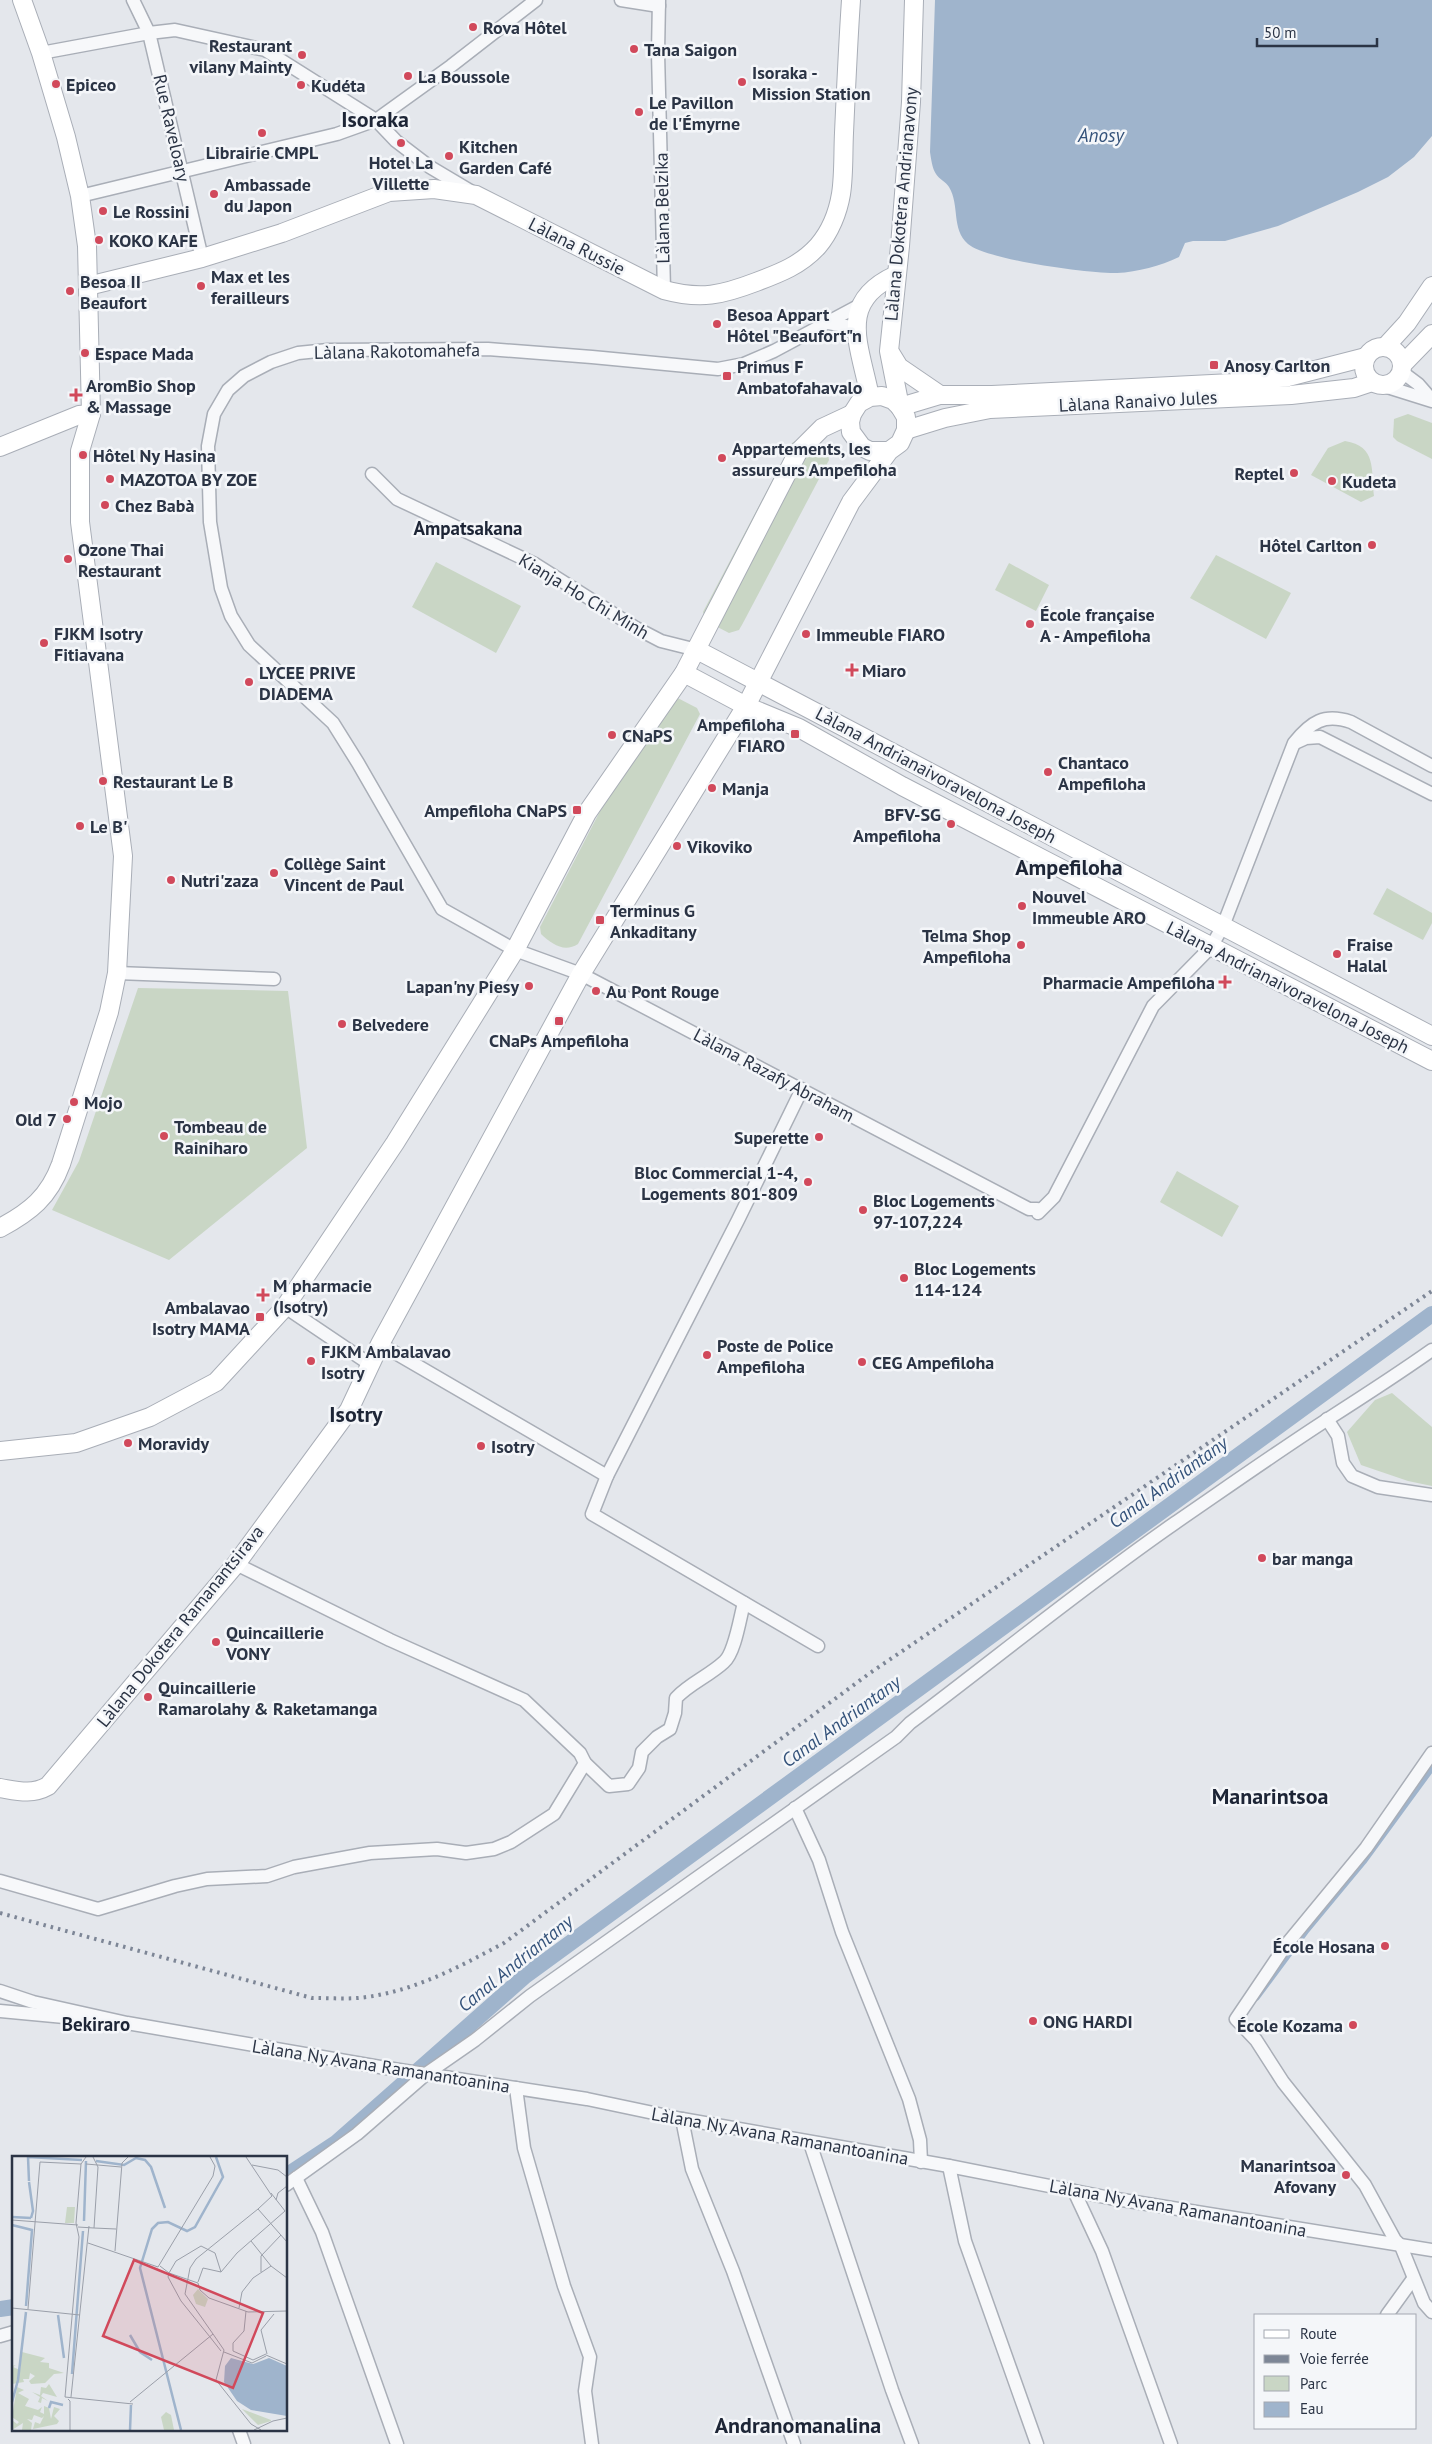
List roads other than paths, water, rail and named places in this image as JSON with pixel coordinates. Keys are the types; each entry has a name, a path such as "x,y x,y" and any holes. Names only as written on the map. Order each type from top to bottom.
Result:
{"street":[{"path":"0,1228 25,1214 37,1204 56,1178 109,1012 117,973 123,856 80,522 80,450 91,414 87,246 80,196 66,137 41,53 22,0"},
{"name":"Rue Raveloary","path":"133,0 149,33 202,258"},
{"path":"80,196 338,134 376,120 451,66 536,0"},
{"path":"621,0 659,3"},
{"name":"Làlana Russie","path":"88,286 202,258 282,233 389,192 434,189 476,195 664,290 685,296 707,296 738,289 791,268 813,251 827,232 841,194 851,0"},
{"name":"Làlana Dokotera Andrianavony","path":"900,407 889,350 911,102 914,0"},
{"name":"Làlana Belzika","path":"659,3 658,53 664,290"},
{"path":"41,53 174,30 266,50 376,120 396,141 430,167 476,195"},
{"path":"870,397 856,328 860,304 880,282 896,275"},
{"path":"1385,347 1407,323 1432,286"},
{"name":"Làlana Rakotomahefa","path":"515,950 442,908 358,762 332,723 249,645 231,616 220,588 210,522 208,446 214,414 228,390 244,376 271,362 298,352 328,350 488,349 592,356 718,369 744,364 828,323 860,304"},
{"path":"828,323 856,328"},
{"path":"1376,384 1389,385 1397,380 1402,369 1432,334"},
{"path":"1385,347 1397,353 1402,369 1432,401 1376,384 1364,371 1366,357 1374,349 1385,347"},
{"path":"889,350 899,367 940,395"},
{"name":"Làlana Ranaivo Jules","path":"900,407 940,395 992,395 1232,383 1288,377 1366,357"},
{"name":"Làlana Ranaivo Jules","path":"906,430 945,418 990,409 1291,395 1376,384"},
{"path":"684,673 746,706 851,502 889,451 900,443 906,430 906,417 893,400 882,396 870,397 859,403 852,414 850,422 851,432 862,447 870,451 889,451"},
{"path":"0,447 79,415 91,414"},
{"path":"0,1451 76,1443 150,1417 216,1382 285,1307 395,1143 515,950 587,813 684,673 798,452 822,428 852,414"},
{"name":"Kianja Ho Chi Minh","path":"372,474 397,499 535,564 636,628 661,641 697,650 759,681"},
{"name":"Làlana Andrianaivoravelona Joseph","path":"759,681 1432,1036"},
{"name":"Làlana Andrianaivoravelona Joseph","path":"746,706 799,728 902,786 1432,1061"},
{"name":"Làlana Dokotera Ramanantsirava","path":"0,1788 28,1793 39,1791 48,1786 236,1564 349,1410 380,1344 581,974 735,720 746,706"},
{"path":"1212,947 1223,926 1294,744 1305,730 1319,720 1337,718 1351,722 1432,766"},
{"path":"1294,744 1306,738 1320,737 1432,794"},
{"name":"Làlana Razafy Abraham","path":"515,950 581,974 1029,1209 1037,1208 1038,1214 1054,1197 1153,1006 1212,947"},
{"path":"117,973 274,979"},
{"path":"802,1089 738,1220 607,1476 592,1514 818,1646"},
{"path":"285,1307 370,1364"},
{"path":"380,1344 607,1476"},
{"path":"397,2444 322,2232 291,2181 357,2134 426,2074 896,1737 910,1723 1090,1584 1328,1419 1389,1381 1432,1350"},
{"path":"1328,1419 1338,1436 1343,1463 1352,1476 1378,1487 1432,1495"},
{"path":"236,1564 390,1640 524,1700 580,1753 585,1763 609,1786 628,1784 639,1768 642,1752 656,1737 670,1729 675,1714 676,1698 686,1687 726,1661 732,1649 744,1603"},
{"path":"1432,1753 1366,1848 1286,1945 1236,2019 1252,2034 1294,2095 1365,2185 1395,2240 1401,2246 1424,2303 1432,2312"},
{"path":"0,1881 98,1909 175,1886 207,1879 267,1876 294,1868 370,1853 437,1849 466,1853 494,1850 511,1842 554,1814 585,1763"},
{"path":"795,1808 819,1860 842,1932 909,2099 920,2140 921,2162"},
{"path":"0,1991 33,2002 127,2023"},
{"path":"0,2010 127,2023"},
{"name":"Làlana Ny Avana Ramanantoanina","path":"127,2023 380,2067 587,2099 682,2119 949,2166 1074,2191 1432,2250"},
{"path":"516,2088 524,2148 564,2286 590,2357 585,2391 592,2444"},
{"path":"682,2119 692,2169 733,2271 794,2444"},
{"path":"810,2143 892,2390 912,2444"},
{"path":"949,2166 965,2241 1037,2444"},
{"path":"1074,2191 1102,2251 1171,2444"},
{"path":"1388,2314 1413,2279"},
{"path":"240,2432 244,2444"}],"water":[{"name":"Anosy","path":"935,0 1432,0 1432,136 1414,157 1388,177 1358,192 1278,226 1225,241 1193,241 1185,243 1179,257 1149,268 1104,273 1040,265 996,255 979,250 968,244 963,238 957,224 952,194 948,185 936,174 932,163 930,152"}],"waterway":[{"name":"Canal Andriantany","path":"288,2175 336,2143 525,1976 1432,1314"},
{"path":"1257,1998 1306,1932 1364,1862 1432,1769"},
{"name":"Canal Andriantany","path":"0,2309 12,2307"}],"railway":[{"path":"0,1913 312,1998 358,1998 378,1995 397,1991 433,1978 504,1943 870,1673 1432,1291"}],"place":[{"name":"Rova Hôtel","path":"473,27"},
{"name":"Tana Saigon","path":"634,49"},
{"name":"Restaurant vilany Mainty","path":"302,55"},
{"name":"La Boussole","path":"408,76"},
{"name":"Isoraka - Mission Station","path":"742,82"},
{"name":"Epiceo","path":"56,84"},
{"name":"Kudéta","path":"301,85"},
{"name":"Le Pavillon de l'Émyrne","path":"639,112"},
{"name":"Librairie CMPL","path":"262,133"},
{"name":"Hotel La Villette","path":"401,143"},
{"name":"Kitchen Garden Café","path":"449,156"},
{"name":"Ambassade du Japon","path":"214,194"},
{"name":"Le Rossini","path":"103,211"},
{"name":"KOKO KAFE","path":"99,240"},
{"name":"Max et les ferailleurs","path":"201,286"},
{"name":"Besoa II Beaufort","path":"70,291"},
{"name":"Besoa Appart Hôtel \"Beaufort\"n","path":"717,324"},
{"name":"Espace Mada","path":"85,353"},
{"name":"Anosy Carlton","path":"1214,365"},
{"name":"Primus F Ambatofahavalo","path":"727,376"},
{"name":"AromBio Shop & Massage","path":"76,395"},
{"name":"Hôtel Ny Hasina","path":"83,455"},
{"name":"Appartements, les assureurs Ampefiloha","path":"722,458"},
{"name":"Reptel","path":"1294,473"},
{"name":"MAZOTOA BY ZOE","path":"110,479"},
{"name":"Kudeta","path":"1332,481"},
{"name":"Chez Babà","path":"105,505"},
{"name":"Hôtel Carlton","path":"1372,545"},
{"name":"Ozone Thai Restaurant","path":"68,559"},
{"name":"École française A - Ampefiloha","path":"1030,624"},
{"name":"Immeuble FIARO","path":"806,634"},
{"name":"FJKM Isotry Fitiavana","path":"44,643"},
{"name":"Miaro","path":"852,670"},
{"name":"LYCEE PRIVE DIADEMA","path":"249,682"},
{"name":"Ampefiloha FIARO","path":"795,734"},
{"name":"CNaPS","path":"612,735"},
{"name":"Chantaco Ampefiloha","path":"1048,772"},
{"name":"Restaurant Le B","path":"103,781"},
{"name":"Manja","path":"712,788"},
{"name":"Ampefiloha CNaPS","path":"577,810"},
{"name":"BFV-SG Ampefiloha","path":"951,824"},
{"name":"Le B'","path":"80,826"},
{"name":"Vikoviko","path":"677,846"},
{"name":"Collège Saint Vincent de Paul","path":"274,873"},
{"name":"Nutri'zaza","path":"171,880"},
{"name":"Nouvel Immeuble ARO","path":"1022,906"},
{"name":"Terminus G Ankaditany","path":"600,920"},
{"name":"Telma Shop Ampefiloha","path":"1021,945"},
{"name":"Fraise Halal","path":"1337,954"},
{"name":"Pharmacie Ampefiloha","path":"1225,982"},
{"name":"Lapan'ny Piesy","path":"529,986"},
{"name":"Au Pont Rouge","path":"596,991"},
{"name":"CNaPs Ampefiloha","path":"559,1021"},
{"name":"Belvedere","path":"342,1024"},
{"name":"Mojo","path":"74,1102"},
{"name":"Old 7","path":"67,1119"},
{"name":"Tombeau de Rainiharo","path":"164,1136"},
{"name":"Superette","path":"819,1137"},
{"name":"Bloc Commercial 1-4, Logements 801-809","path":"808,1182"},
{"name":"Bloc Logements 97-107,224","path":"863,1210"},
{"name":"Bloc Logements 114-124","path":"904,1278"},
{"name":"M pharmacie (Isotry)","path":"263,1295"},
{"name":"Ambalavao Isotry MAMA","path":"260,1317"},
{"name":"Poste de Police Ampefiloha","path":"707,1355"},
{"name":"FJKM Ambalavao Isotry","path":"311,1361"},
{"name":"CEG Ampefiloha","path":"862,1362"},
{"name":"Moravidy","path":"128,1443"},
{"name":"Isotry","path":"481,1446"},
{"name":"bar manga","path":"1262,1558"},
{"name":"Quincaillerie VONY","path":"216,1642"},
{"name":"Quincaillerie Ramarolahy & Raketamanga","path":"148,1697"},
{"name":"École Hosana","path":"1385,1946"},
{"name":"ONG HARDI","path":"1033,2021"},
{"name":"École Kozama","path":"1353,2025"},
{"name":"Manarintsoa Afovany","path":"1346,2175"}],"district":[{"name":"Isoraka","path":"375,119"},
{"name":"Ampatsakana","path":"468,528"},
{"name":"Ampefiloha","path":"1069,867"},
{"name":"Isotry","path":"356,1414"},
{"name":"Manarintsoa","path":"1270,1796"},
{"name":"Bekiraro","path":"96,2024"},
{"name":"Andranomanalina","path":"798,2425"}]}
